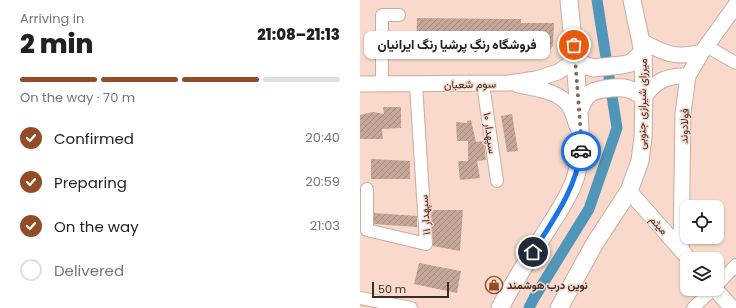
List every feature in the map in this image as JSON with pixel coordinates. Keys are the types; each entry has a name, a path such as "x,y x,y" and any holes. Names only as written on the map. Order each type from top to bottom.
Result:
{"main road":[{"path":"500,308 556,214 574,180 580,152 581,135 576,60 568,0"},
{"name":"میرزای شیرازی جنوبی","path":"559,308 595,243 629,191 640,161 643,137 644,96 642,46 632,0"},
{"path":"576,60 593,68 622,65 631,62 642,46"},
{"path":"579,112 588,94 595,90 624,88 635,91 644,96"}],"street":[{"name":"فولادوند","path":"683,200 683,114 688,76 704,49 736,5"},
{"path":"382,84 382,15 399,15"},
{"path":"642,46 671,55 690,55 704,49 736,63"},
{"name":"سوم شعبان","path":"360,84 509,83 536,79 558,72 576,60"},
{"path":"644,96 653,86 662,80 676,75 688,76"},
{"path":"509,83 545,91 558,96 565,101 572,112 581,135"},
{"name":"سپهدار ۱۱","path":"367,189 367,230 426,244 416,84"},
{"name":"سپهدار ۱۰","path":"483,84 497,181"},
{"name":"میثم","path":"629,191 683,252"},
{"path":"661,227 671,222 680,210"},
{"path":"724,278 736,265"},
{"path":"694,308 707,296"},
{"path":"721,296 732,308"},
{"path":"360,298 411,308"}],"building":[{"path":"417,18 521,19 521,23 554,23 553,46 546,54 520,53 520,56 416,54"},
{"path":"383,107 401,107 401,128 382,129 383,139 360,139 360,115 373,112 384,114"},
{"path":"512,114 518,151 507,152 501,116"},
{"path":"471,120 476,142 484,141 486,160 477,161 480,178 460,180 458,161 468,161 468,141 457,141 456,122 467,123 467,121"},
{"path":"371,159 410,161 410,179 371,179"},
{"path":"431,210 463,210 460,251 433,246"},
{"path":"374,213 417,216 417,227 374,224"},
{"path":"419,263 461,271 457,293 414,284"}],"waterway":[{"path":"529,308 589,209 617,128 597,0"}],"way so far":[{"path":"574,45 581,151"}],"place":[{"name":"فروشگاه رنگِ پرشیا رنگ ایرانیان","path":"574,45"},
{"name":"نوین درب هوشمند","path":"494,285"}],"route":[{"path":"533,252 565,199 574,180 581,151"}]}
